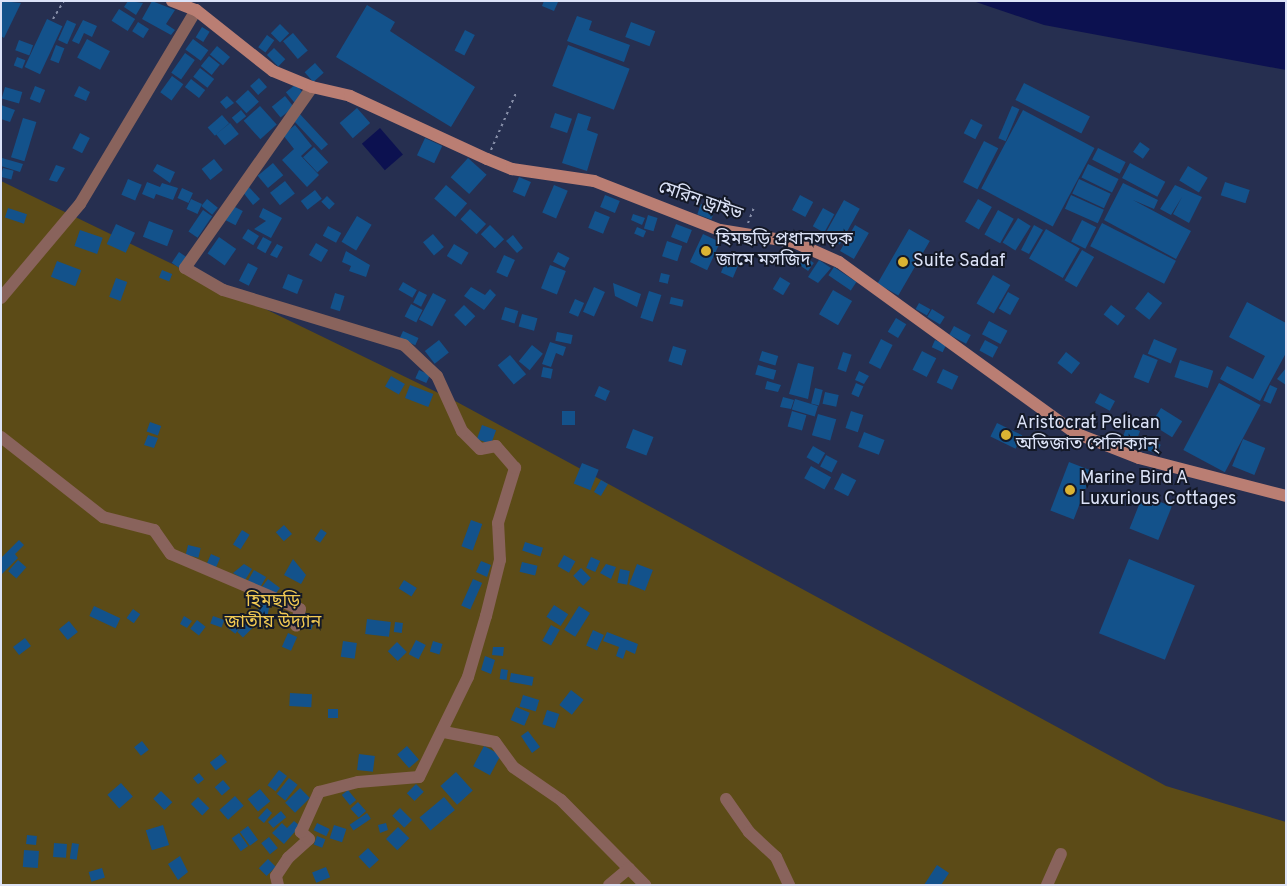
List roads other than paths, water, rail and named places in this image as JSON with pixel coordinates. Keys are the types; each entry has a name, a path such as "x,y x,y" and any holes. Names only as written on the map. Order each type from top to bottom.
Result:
{"main road":[{"name":"মেরিন ড্রাইভ","path":"172,1 196,10 273,71 312,87 350,96 487,159 512,168 594,181 702,224 744,235 794,242 839,262 1075,433 1139,458 1286,496"}],"street":[{"path":"1,298 80,204 196,10"},
{"path":"278,885 276,876 288,858 309,839 301,832 319,792 358,782 419,777 444,732 486,616 500,560 498,523 515,468 496,446 480,449 462,431 437,376 404,345 223,290 185,268 312,87"},
{"path":"1,437 103,517 154,530 171,554 300,609 296,626"},
{"path":"444,732 495,742 512,767 561,800 645,885"},
{"path":"726,799 749,832 776,857 789,885"},
{"path":"1047,885 1061,854"},
{"path":"609,885 629,868"}],"place":[{"name":"হিমছড়ি প্রধানসড়ক জামে মসজিদ","path":"706,251"},
{"name":"Suite Sadaf","path":"903,262"},
{"name":"Aristocrat Pelican অভিজাত পেলিক্যান্","path":"1006,435"},
{"name":"Marine Bird A Luxurious Cottages","path":"1070,490"}],"park label":[{"name":"হিমছড়ি জাতীয় উদ্যান","path":"273,613"}]}
